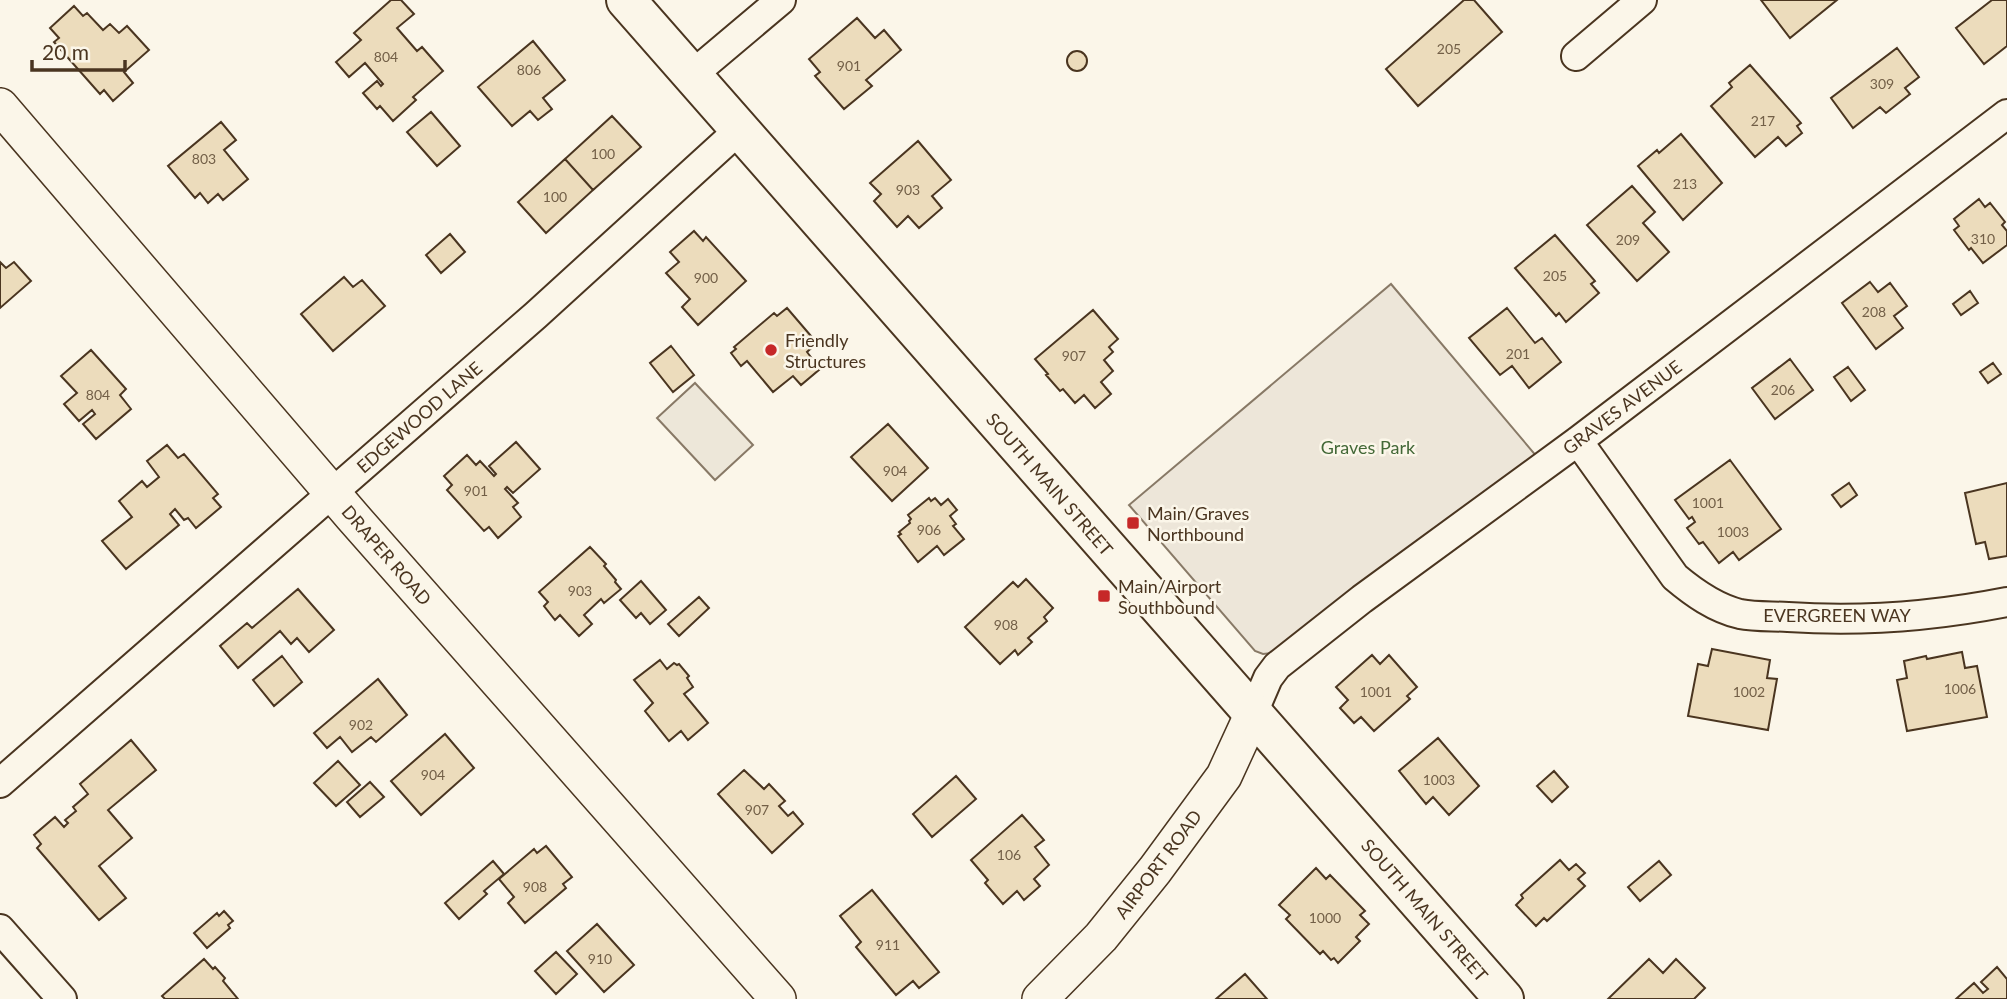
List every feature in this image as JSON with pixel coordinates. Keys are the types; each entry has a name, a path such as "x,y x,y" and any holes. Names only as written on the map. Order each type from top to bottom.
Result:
{"main road":[{"name":"SOUTH MAIN STREET","path":"626,0 1504,999"}],"street":[{"path":"692,75 781,0"},
{"path":"1576,56 1642,0"},
{"name":"DRAPER ROAD","path":"0,106 332,493 778,999"},
{"name":"GRAVES AVENUE","path":"1253,713 1268,678 1277,666 1362,599 1578,441 2007,114"},
{"name":"EDGEWOOD LANE","path":"0,783 536,315 739,130"},
{"name":"EVERGREEN WAY","path":"1578,441 1675,577 1705,600 1722,608 1741,614 1870,618 1934,613 2007,602"},
{"name":"AIRPORT ROAD","path":"1040,999 1101,937 1156,870 1224,776 1253,713"},
{"path":"0,929 62,999"}],"green space":[{"name":"Graves Park","path":"1391,284 1538,458 1272,653 1263,654 1255,651 1129,505"}],"shaded area":[{"path":"695,383 753,445 715,480 657,418"}],"building":[{"path":"391,0 401,0 414,14 397,28 417,51 422,47 443,71 413,97 416,100 393,121 380,106 377,109 363,93 377,81 381,86 383,84 365,63 349,77 336,62 361,40 354,33"},
{"path":"1464,0 1474,0 1502,32 1418,106 1386,69"},
{"path":"1761,0 1837,0 1790,38"},
{"path":"1992,0 2007,0 2007,46 1984,64 1956,28"},
{"path":"74,6 83,16 87,13 103,30 110,24 119,33 127,26 149,50 124,72 133,83 113,101 104,90 100,94 54,42 59,38 50,28"},
{"path":"857,18 875,38 884,30 901,50 866,80 872,86 844,109 815,76 820,72 809,59"},
{"path":"533,41 565,80 543,98 552,109 538,120 530,111 512,126 478,87"},
{"path":"1897,48 1919,77 1905,88 1910,94 1886,113 1880,107 1853,128 1831,98"},
{"path":"1077,51 1084,54 1087,61 1084,68 1077,71 1070,68 1067,61 1070,54"},
{"path":"1750,65 1801,123 1797,126 1802,133 1786,146 1778,137 1755,157 1711,106 1732,87 1729,83"},
{"path":"431,112 460,146 437,166 407,132"},
{"path":"612,116 641,147 593,190 565,159"},
{"path":"221,122 236,140 224,150 248,179 223,200 218,194 208,203 200,193 195,198 168,166"},
{"path":"1681,134 1722,183 1683,220 1638,166 1657,150 1659,153"},
{"path":"918,141 951,180 932,196 942,208 919,228 908,216 897,227 874,201 881,194 870,183"},
{"path":"565,159 593,190 546,233 518,202"},
{"path":"1632,186 1655,212 1643,223 1669,252 1637,281 1587,225"},
{"path":"1979,199 1985,207 1990,203 2005,222 2002,225 2007,231 2007,245 1983,263 1954,230 1959,226 1954,219"},
{"path":"694,231 703,241 706,237 746,281 698,325 682,307 690,299 666,273 679,262 670,252"},
{"path":"450,234 465,252 441,273 426,255"},
{"path":"1555,235 1595,281 1591,284 1599,293 1566,322 1559,313 1556,316 1515,268"},
{"path":"0,262 6,268 14,262 31,281 0,308"},
{"path":"344,277 353,287 362,280 385,306 333,351 301,314"},
{"path":"1870,282 1878,292 1890,283 1907,306 1894,316 1903,328 1876,349 1842,303"},
{"path":"1970,291 1978,303 1961,315 1953,304"},
{"name":"Friendly Structures","path":"787,308 817,343 807,352 820,369 801,385 793,376 773,392 747,361 741,366 731,353 736,349 734,347 774,313 777,316"},
{"path":"1507,308 1535,343 1542,338 1561,362 1529,388 1512,366 1500,375 1469,338"},
{"path":"1093,310 1118,339 1109,347 1113,352 1104,360 1113,371 1101,382 1111,394 1095,408 1084,395 1075,403 1063,389 1060,391 1035,359"},
{"path":"671,346 694,375 673,392 650,363"},
{"path":"91,350 126,389 120,395 131,409 96,439 83,424 95,414 92,410 79,421 64,404 77,393 61,376"},
{"path":"1790,359 1813,390 1775,419 1752,388"},
{"path":"1993,363 2001,374 1988,383 1980,372"},
{"path":"1848,367 1865,390 1851,401 1834,377"},
{"path":"888,424 928,468 892,501 851,457"},
{"path":"516,442 540,469 513,493 507,487 505,489 518,503 513,507 521,517 498,538 489,527 484,531 447,490 452,485 444,476 467,455 476,465 480,461 494,476 496,474 489,466"},
{"path":"167,445 178,458 184,454 218,494 213,498 221,507 196,528 188,518 184,520 175,509 170,514 179,525 126,569 102,541 132,517 119,501 142,481 147,487 159,477 147,461"},
{"path":"1730,460 1781,529 1739,560 1733,552 1719,563 1703,542 1699,544 1687,528 1695,522 1692,517 1689,519 1675,500"},
{"path":"1849,483 1857,495 1841,507 1832,495"},
{"path":"2007,483 2007,556 1989,559 1985,542 1976,544 1965,493"},
{"path":"929,498 931,501 935,498 941,505 948,499 957,510 950,516 956,524 953,526 964,539 944,555 937,546 918,562 898,536 910,523 908,515"},
{"path":"590,547 606,564 604,566 621,589 604,603 601,599 584,615 592,624 579,636 560,615 555,620 544,606 548,602 539,592"},
{"path":"1026,579 1053,608 1044,617 1047,621 1028,638 1032,642 1018,655 1015,650 1000,664 965,627 1013,582 1018,587"},
{"path":"641,581 666,610 650,624 641,613 636,618 620,600"},
{"path":"298,589 334,630 309,652 297,638 291,644 280,631 238,668 220,646 247,623 252,628"},
{"path":"699,597 709,608 679,636 668,624"},
{"path":"1712,649 1770,660 1767,678 1777,679 1768,730 1688,716 1698,664 1708,666"},
{"path":"1962,652 1965,668 1977,666 1987,717 1907,731 1897,680 1907,678 1904,661"},
{"path":"1372,655 1380,664 1389,655 1417,687 1407,696 1410,699 1374,731 1361,717 1354,723 1340,708 1348,700 1336,687"},
{"path":"282,656 302,682 274,706 253,680"},
{"path":"660,660 667,669 674,663 679,664 689,676 687,678 693,687 684,694 708,723 688,740 681,731 669,741 645,711 653,703 634,680"},
{"path":"378,679 407,715 376,742 371,737 352,752 340,737 327,748 314,733"},
{"path":"445,734 474,768 421,815 391,781"},
{"path":"1438,738 1479,786 1449,815 1433,797 1426,804 1399,771"},
{"path":"131,740 156,770 108,810 132,838 99,866 126,898 99,920 37,848 41,844 34,835 55,817 64,827 68,823 65,820 76,811 73,807 88,794 80,784"},
{"path":"338,761 360,785 336,806 314,783"},
{"path":"744,770 764,789 769,784 785,801 779,806 788,816 793,812 803,824 772,853 718,794"},
{"path":"1554,771 1568,787 1552,802 1537,786"},
{"path":"956,776 976,799 932,837 913,814"},
{"path":"370,782 384,797 360,817 347,802"},
{"path":"1022,815 1044,840 1035,847 1049,865 1034,879 1040,886 1024,900 1017,891 1003,904 985,883 988,880 971,860"},
{"path":"546,846 572,877 563,884 566,888 525,923 508,903 514,897 499,879 534,849 537,853"},
{"path":"1560,860 1569,870 1576,864 1585,873 1578,879 1585,886 1547,921 1544,918 1536,926 1516,905 1523,898 1521,895"},
{"path":"493,861 504,874 484,891 487,894 459,919 445,903"},
{"path":"1659,861 1671,875 1640,901 1628,887"},
{"path":"1316,868 1326,879 1330,875 1365,911 1360,915 1369,924 1356,937 1360,941 1338,963 1323,951 1320,954 1286,919 1290,915 1279,905"},
{"path":"872,890 939,972 919,988 913,981 896,995 856,947 861,942 840,916"},
{"path":"224,911 233,921 228,925 230,928 207,948 194,933 217,913 219,916"},
{"path":"597,924 634,965 604,992 567,951"},
{"path":"556,952 577,974 556,994 535,971"},
{"path":"204,959 225,978 223,981 238,999 165,999 162,996"},
{"path":"1649,959 1663,973 1676,959 1705,988 1694,999 1608,999"},
{"path":"1997,967 2007,979 2007,999 1956,999 1974,983 1983,993 1988,989 1981,982"},
{"path":"1245,974 1267,999 1216,999"}],"place":[{"name":"Friendly Structures","path":"771,350"},
{"name":"Main/Graves Northbound","path":"1133,523"},
{"name":"Main/Airport Southbound","path":"1104,596"}]}
